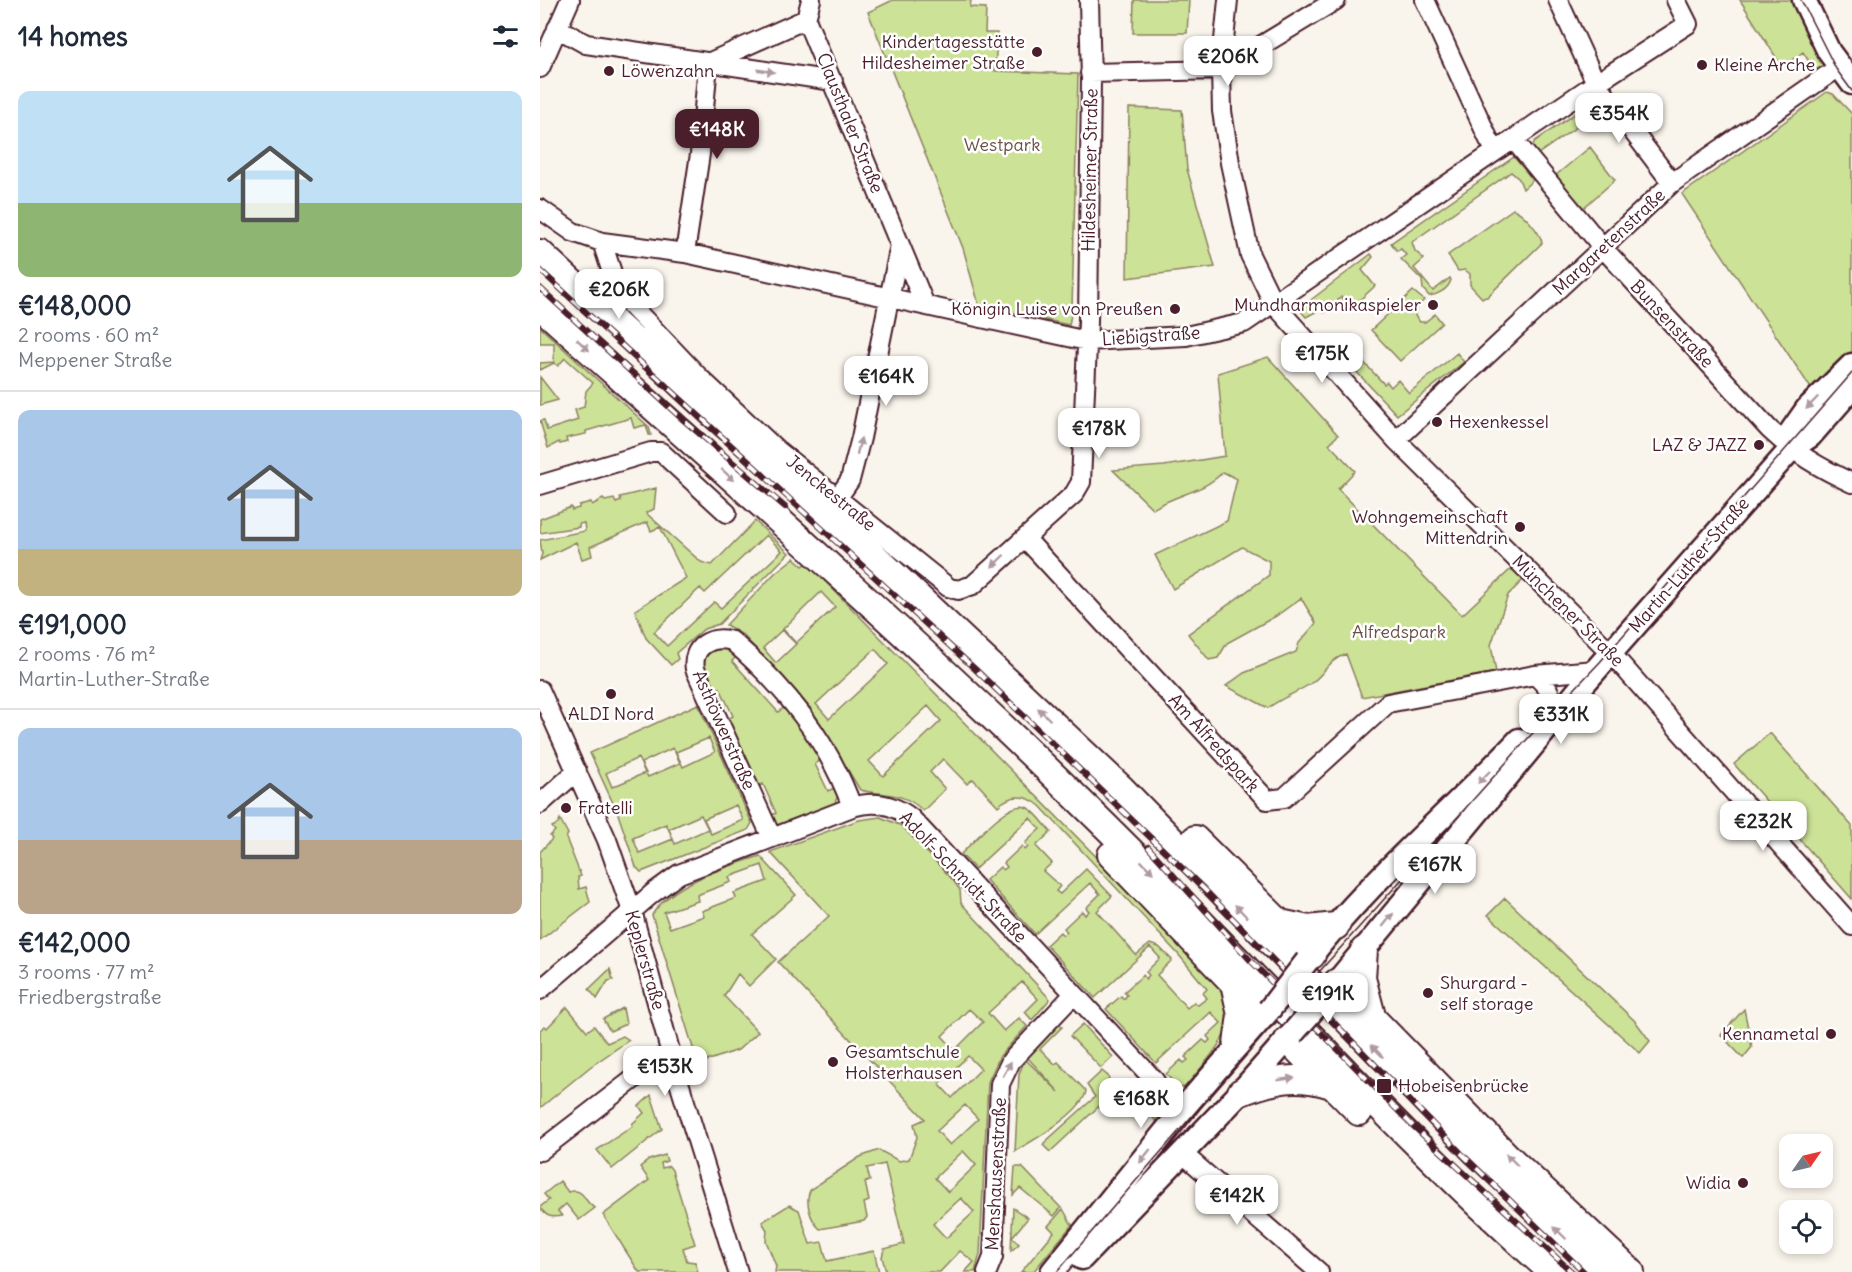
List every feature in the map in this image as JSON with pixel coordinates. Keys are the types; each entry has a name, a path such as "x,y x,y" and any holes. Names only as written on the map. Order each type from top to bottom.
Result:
{"highway":[{"path":"540,253 712,414 868,550 1122,789 1474,1150 1603,1272"},
{"path":"540,306 850,585 1086,806 1403,1133 1552,1272"},
{"path":"868,550 927,590 1042,688 1280,923 1310,958"},
{"path":"850,585 920,662 1234,983 1267,1012"},
{"path":"1280,923 1308,929 1336,926"},
{"path":"1364,950 1362,978 1373,1020"},
{"path":"1234,983 1240,1015 1237,1044"},
{"path":"1335,984 1507,1156 1631,1272"},
{"path":"1290,1037 1332,1085 1528,1272"},
{"path":"1241,1092 1280,1079 1294,1077 1310,1078 1332,1085"}],"main road":[{"path":"1804,0 1847,73"},
{"path":"1791,450 1788,436 1800,417 1852,365"},
{"name":"Martin-Luther-Straße","path":"1068,1272 1241,1092 1290,1037 1611,653 1791,450 1810,436 1852,388"},
{"name":"Martin-Luther-Straße","path":"1052,1272 1336,926 1549,708 1592,675"},
{"path":"1310,958 1335,984"},
{"path":"1267,1012 1290,1037"}],"street":[{"path":"540,68 570,0"},
{"path":"708,63 806,19 811,0"},
{"name":"Hildesheimer Straße","path":"1087,341 1089,0"},
{"name":"Münchener Straße","path":"1228,0 1221,70 1222,111 1230,163 1250,255 1274,304 1396,440 1611,653 1852,926"},
{"path":"1090,73 1221,70 1336,0"},
{"path":"1425,0 1496,151"},
{"path":"1558,0 1596,83 1672,183"},
{"name":"Liebigstraße","path":"540,209 573,232 602,242 685,253 1087,341 1186,336 1244,323 1596,83 1688,24 1676,0"},
{"name":"Clausthaler Straße","path":"806,19 925,305"},
{"path":"557,28 586,44 833,81"},
{"path":"685,253 700,154 708,63"},
{"name":"Margaretenstraße","path":"1396,440 1604,249 1672,183 1847,73"},
{"name":"Bunsenstraße","path":"1514,140 1604,249 1791,450 1808,462 1852,483"},
{"name":"Jenckestraße","path":"602,242 616,285 625,299 696,379 776,449 948,587 957,590 973,585 1025,538"},
{"path":"837,499 850,480 861,438 900,245"},
{"path":"1025,538 1074,494 1081,482 1087,341"},
{"path":"540,485 651,452 661,452 727,513"},
{"name":"Am Alfredspark","path":"1025,538 1267,800 1284,798 1388,703 1535,675 1592,675"},
{"name":"Asthöwerstraße","path":"772,838 695,669 696,653 710,639 720,637 732,641 791,700 820,740 852,807"},
{"path":"1535,675 1548,688 1552,697 1549,708"},
{"name":"Keplerstraße","path":"540,690 607,840 632,911 671,1055 738,1272"},
{"path":"540,804 577,771"},
{"name":"Adolf-Schmidt-Straße","path":"540,990 632,911 680,874 852,807 882,803 897,807 911,818 1155,1081"},
{"name":"Menshausenstraße","path":"987,1272 993,1257 1000,1084 1011,1061 1074,994"},
{"path":"540,1151 661,1058 671,1055"},
{"path":"1182,1153 1319,1272"}],"green space":[{"name":"Westpark","path":"893,0 971,0 970,7 986,8 985,33 997,33 995,71 1078,74 1072,309 1069,325 979,305 963,248 868,12"},
{"path":"1134,0 1189,0 1187,33 1133,33"},
{"path":"1740,0 1794,0 1829,68 1818,76 1803,52 1782,67"},
{"path":"1827,92 1833,94 1852,114 1852,353 1829,378 1812,390 1682,194"},
{"path":"1586,106 1595,114 1538,154 1533,147 1534,142"},
{"path":"1129,108 1182,110 1187,169 1215,267 1127,278"},
{"path":"1590,147 1615,180 1582,209 1555,176"},
{"path":"1514,157 1533,180 1523,189 1519,179 1511,172 1412,242 1415,251 1424,259 1414,268 1433,291 1450,278 1451,280 1442,291 1429,296 1423,289 1422,280 1401,259 1406,255 1401,249 1397,251 1391,243"},
{"path":"1513,209 1531,223 1542,243 1487,297 1482,298 1470,285 1470,274 1465,270 1458,271 1448,255"},
{"path":"1371,254 1373,257 1362,270 1375,286 1351,308 1341,297 1324,313 1321,309 1306,317 1299,309"},
{"path":"1413,291 1424,300 1416,308 1415,316 1420,322 1425,322 1435,314 1442,323 1400,361 1371,330"},
{"path":"540,327 649,427 651,435 646,425 634,428 631,418 586,431 586,434 566,438 567,442 560,444 559,442 548,448 540,421 544,420 547,430 578,420 575,410 584,407 586,391 593,383 565,358 558,366 554,363 540,370 540,363 554,362 554,343 540,343"},
{"path":"1345,342 1384,384 1387,382 1391,387 1398,380 1409,393 1457,353 1464,362 1397,415 1336,350"},
{"name":"Alfredspark","path":"1268,357 1338,435 1329,444 1355,471 1338,489 1462,615 1511,569 1524,579 1508,595 1491,645 1496,672 1362,697 1346,654 1334,660 1310,684 1268,708 1226,686 1244,673 1296,652 1299,643 1316,623 1301,598 1276,616 1227,643 1218,658 1209,660 1188,634 1269,575 1269,561 1242,547 1173,589 1155,555 1227,521 1237,479 1223,472 1206,485 1153,509 1113,470 1164,466 1225,456 1218,373"},
{"path":"540,377 558,400 540,405"},
{"path":"656,488 654,509 646,513 701,562 712,565 755,521 789,553 719,624 704,629 676,653 678,659 671,665 646,638 635,610 686,578 660,527 651,531 647,522 590,547 592,556 582,559 576,542 540,560 542,554 540,540 585,531 584,523 579,524 579,527 540,533 540,519 571,507 572,510 579,508 579,505 591,502 592,505 603,499 605,501 614,499 616,503 621,501 620,497","holes":["766,535 782,551 721,608 714,602 667,646 654,632 700,588 705,593"]},
{"path":"794,558 803,566 807,563 1217,981 1228,999 1230,1011 1228,1023 1217,1047 1185,1087 1179,1088 1166,1074 1181,1060 1184,1063 1188,1060 1185,1057 1203,1040 1207,1043 1210,1040 1207,1036 1221,1023 1211,1012 1156,1063 1106,1009 1121,996 1124,999 1127,995 1124,992 1143,975 1146,979 1149,975 1146,972 1160,958 1150,947 1095,998 1046,945 1060,932 1063,935 1067,932 1064,928 1082,911 1085,915 1089,911 1086,908 1100,894 1090,883 1035,934 986,880 1000,867 1003,870 1007,867 1004,863 1022,846 1025,850 1028,847 1025,843 1040,829 1030,818 975,869 961,854 1002,815 1020,806 1028,808 1051,832 1036,846 1052,863 1043,871 1060,886 1056,891 1060,894 1086,869 1112,896 1097,911 1136,955 1150,944 1159,947 1172,960 1157,975 1187,1008 1194,1002 1198,1005 1207,998 1203,993 1207,989 1178,954 1035,802 1019,797 1008,799 998,806 973,779 967,784 943,759 930,772 945,789 923,811 901,797 860,790 812,710 743,635 726,625 775,573","holes":["821,592 835,607 796,643 783,629","782,630 796,644 776,663 763,648","875,649 888,664 829,719 816,704","928,706 941,721 883,776 869,761"]},
{"path":"720,643 739,654 732,661 778,712 786,706 823,759 815,764 828,791 836,787 839,794 834,804 781,826 775,826 767,817 776,813 763,784 754,788 724,721 733,716 720,688 710,691 700,658"},
{"path":"698,704 752,823 748,830 641,872 636,867 618,814 590,753","holes":["709,738 715,752 683,767 676,752","673,748 680,763 648,777 641,763","638,758 645,773 612,787 606,773","736,805 743,820 711,834 704,819","701,815 708,829 675,844 669,829","666,824 673,839 639,853 633,838"]},
{"path":"1770,733 1852,826 1852,899 1734,764"},
{"path":"880,817 902,826 952,879 960,890 961,903 1050,999 1032,1020 1025,1012 1038,999 1022,982 988,1013 1004,1031 1019,1018 1027,1026 1000,1056 988,1082 980,1254 975,1272 965,1272 974,1262 960,1251 940,1272 886,1272 882,1257 884,1249 904,1244 885,1164 867,1168 870,1181 865,1182 869,1201 864,1203 867,1217 864,1221 820,1229 809,1210 808,1199 811,1189 860,1157 879,1150 899,1161 909,1159 917,1137 914,1124 925,1119 778,962 829,916 770,852 859,820","holes":["969,1009 983,1022 955,1050 942,1036","968,1056 981,1069 952,1098 939,1084","965,1105 978,1119 950,1145 937,1131","963,1151 976,1165 948,1192 935,1178","961,1198 974,1212 946,1238 933,1224"]},
{"path":"560,819 568,834 566,838 581,876 578,877 579,889 586,887 590,902 540,940 540,852 552,839 550,836 555,831 552,827 558,824"},
{"path":"760,856 796,895 752,934 776,959 749,986 738,974 724,996 758,1032 738,1050 698,1064 652,915 672,894 686,885 716,871","holes":["762,865 767,881 734,893 736,898 702,911 704,916 670,928 664,912 698,901 697,895 731,882 729,877"]},
{"path":"1505,898 1636,1022 1650,1041 1640,1053 1488,915"},
{"path":"610,969 613,980 608,981 597,999 589,989"},
{"path":"567,1007 587,1031 594,1026 607,1043 623,1036 629,1040 590,1067 540,1108 540,1030 545,1026 547,1028"},
{"path":"623,1008 626,1024 610,1031 603,1019"},
{"path":"1744,1009 1752,1047 1743,1058 1721,1035"},
{"path":"1058,1023 1062,1027 1040,1049 1055,1064 1058,1062 1086,1091 1083,1099 1067,1117 1015,1151 1019,1074 1025,1059 1059,1092 1027,1057"},
{"path":"1083,1024 1113,1057 1101,1068 1070,1036"},
{"path":"1102,1071 1108,1076 1112,1094 1050,1152 1043,1145 1044,1143 1095,1097 1087,1085"},
{"path":"1171,1087 1177,1096 1156,1121 1144,1108 1148,1108"},
{"path":"651,1095 662,1129 612,1169 597,1150 633,1126 632,1124 644,1113 639,1106"},
{"path":"665,1155 667,1161 661,1163 662,1168 669,1166 672,1170 695,1244 683,1248 687,1261 695,1262 698,1272 639,1272 603,1215 649,1180 640,1167 649,1160"},
{"path":"1015,1167 1022,1167 1061,1208 1054,1216 1020,1188 1013,1195"},
{"path":"560,1181 568,1192 578,1192 595,1208 579,1220 566,1204 558,1211 562,1216 552,1217 544,1213 540,1207 549,1200 544,1194"},
{"path":"789,1205 799,1210 810,1244 822,1242 827,1261 874,1251 879,1272 775,1272 776,1266 766,1241 767,1230 762,1222"},
{"path":"1013,1208 1028,1218 1012,1237 1019,1244 1011,1251"},
{"path":"1063,1209 1072,1225 1033,1272 1021,1272 1054,1232 1048,1226"}],"tram line":[{"path":"1801,0 1836,69 1852,91"},
{"path":"1057,1272 1243,1057 1530,736 1600,662 1852,373"}],"railway":[{"path":"540,270 975,669 1204,889 1465,1157 1584,1272"},
{"path":"540,288 681,418 785,507"},
{"path":"1148,847 1250,960 1411,1124 1572,1272"}],"place":[{"name":"Kindertagesstätte Hildesheimer Straße","path":"1037,52"},
{"name":"Kleine Arche","path":"1702,65"},
{"name":"Löwenzahn","path":"609,71"},
{"name":"Mundharmonikaspieler","path":"1433,305"},
{"name":"Königin Luise von Preußen","path":"1175,309"},
{"name":"Hexenkessel","path":"1437,422"},
{"name":"LAZ & JAZZ","path":"1759,445"},
{"name":"Wohngemeinschaft Mittendrin","path":"1520,527"},
{"name":"ALDI Nord","path":"611,694"},
{"name":"Fratelli","path":"566,808"},
{"name":"Shurgard - self storage","path":"1428,993"},
{"name":"Kennametal","path":"1831,1034"},
{"name":"Gesamtschule Holsterhausen","path":"833,1062"},
{"name":"Hobeisenbrücke","path":"1384,1086"},
{"name":"Widia","path":"1743,1183"}]}
